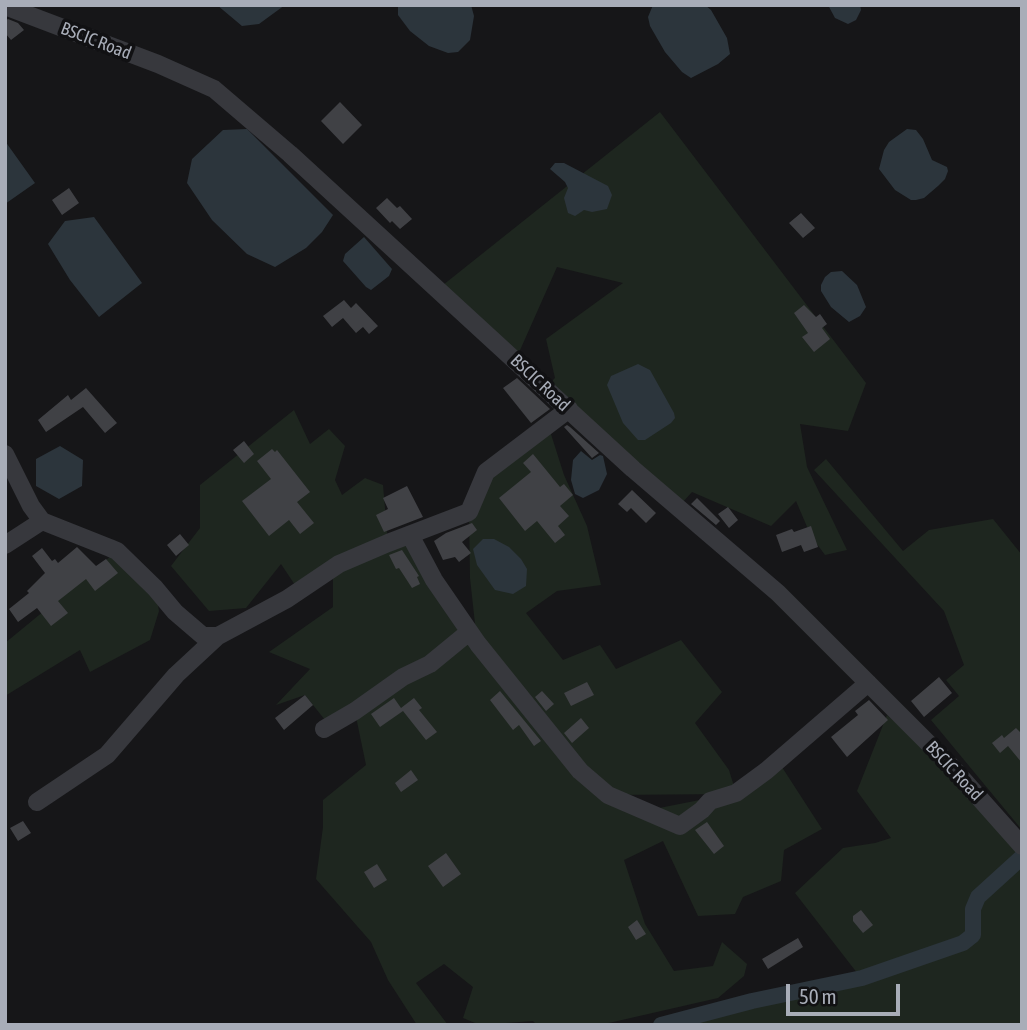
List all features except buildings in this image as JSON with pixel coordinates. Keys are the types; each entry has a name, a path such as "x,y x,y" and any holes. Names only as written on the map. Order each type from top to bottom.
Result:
{"street":[{"name":"BSCIC Road","path":"5,6 158,64 214,89 290,154 633,469 778,593 950,765 1020,844"},
{"path":"37,802 107,755 176,675 218,636 287,599 340,564 469,512 486,472 569,410"},
{"path":"5,454 31,506 42,521 117,551 175,612 203,636 218,636"},
{"path":"5,545 42,521"},
{"path":"410,535 434,580 499,674 580,771 608,795 680,827 710,801 736,793 766,771 868,683"},
{"path":"324,729 403,677 430,664 469,632"}],"shaded area":[{"path":"217,5 285,5 259,24 242,26"},
{"path":"398,5 471,5 474,16 470,40 458,52 448,53 429,46 410,31 398,15"},
{"path":"653,5 705,5 711,10 727,38 730,54 718,64 691,78 682,72 665,52 650,26 648,17"},
{"path":"828,5 860,5 861,10 856,20 848,24 835,18"},
{"path":"660,112 866,383 848,431 800,424 807,467 847,550 825,555 811,536 796,501 771,526 692,492 682,503 548,385 555,378 546,339 623,283 557,267 517,357 443,285"},
{"path":"247,129 333,215 322,232 306,248 275,267 247,254 212,220 187,183 192,159 223,130"},
{"path":"907,129 916,130 932,160 947,167 948,171 938,186 924,198 916,200 911,200 895,190 879,169 889,142"},
{"path":"5,141 35,183 5,204"},
{"path":"555,163 564,163 608,186 612,195 607,209 592,212 584,210 575,216 568,213 564,198 568,188 550,169"},
{"path":"94,217 142,283 99,317 70,280 48,244 65,221"},
{"path":"364,237 392,269 389,276 371,290 343,261 345,254"},
{"path":"842,271 857,285 866,307 860,316 849,322 831,307 821,291 825,277 831,272"},
{"path":"638,364 650,370 675,418 645,440 638,440 623,423 607,385 611,376"},
{"path":"294,410 310,444 329,429 345,446 335,480 342,495 365,478 383,485 388,543 410,535 477,642 470,578 469,512 486,472 550,431 564,475 587,526 601,585 557,591 526,613 563,660 600,645 616,669 681,640 722,692 695,723 729,770 736,793 780,764 822,829 784,850 781,881 743,897 735,914 698,916 663,841 624,860 645,924 674,971 713,966 722,942 747,964 744,976 718,998 600,1025 537,1025 533,1021 480,1025 463,1018 473,987 444,964 416,983 448,1025 417,1025 388,980 371,942 316,879 323,827 323,800 366,765 355,712 325,720 305,695 276,705 310,669 269,652 333,607 333,579 336,571 299,591 281,564 246,608 209,611 171,566 200,528 200,485","holes":["730,794 644,811 610,795"]},
{"path":"60,446 83,460 82,486 59,499 36,486 36,459"},
{"path":"581,451 592,460 603,456 607,474 599,490 583,498 575,494 571,480 573,460"},
{"path":"826,459 903,551 929,530 993,519 1022,555 1022,830 931,720 959,696 946,680 964,665 944,611 814,470"},
{"path":"483,539 494,539 509,547 521,559 527,569 526,586 513,594 495,590 477,565 473,549"},
{"path":"117,551 155,588 159,611 150,640 90,672 80,650 5,696 5,643"},
{"path":"887,715 946,767 1022,851 1022,1025 661,1025 752,1001 861,978 795,893 843,848 891,838 857,791"}],"waterway":[{"path":"661,1025 752,1001 862,978 963,943 973,935 973,909 978,897 1022,857"}]}
